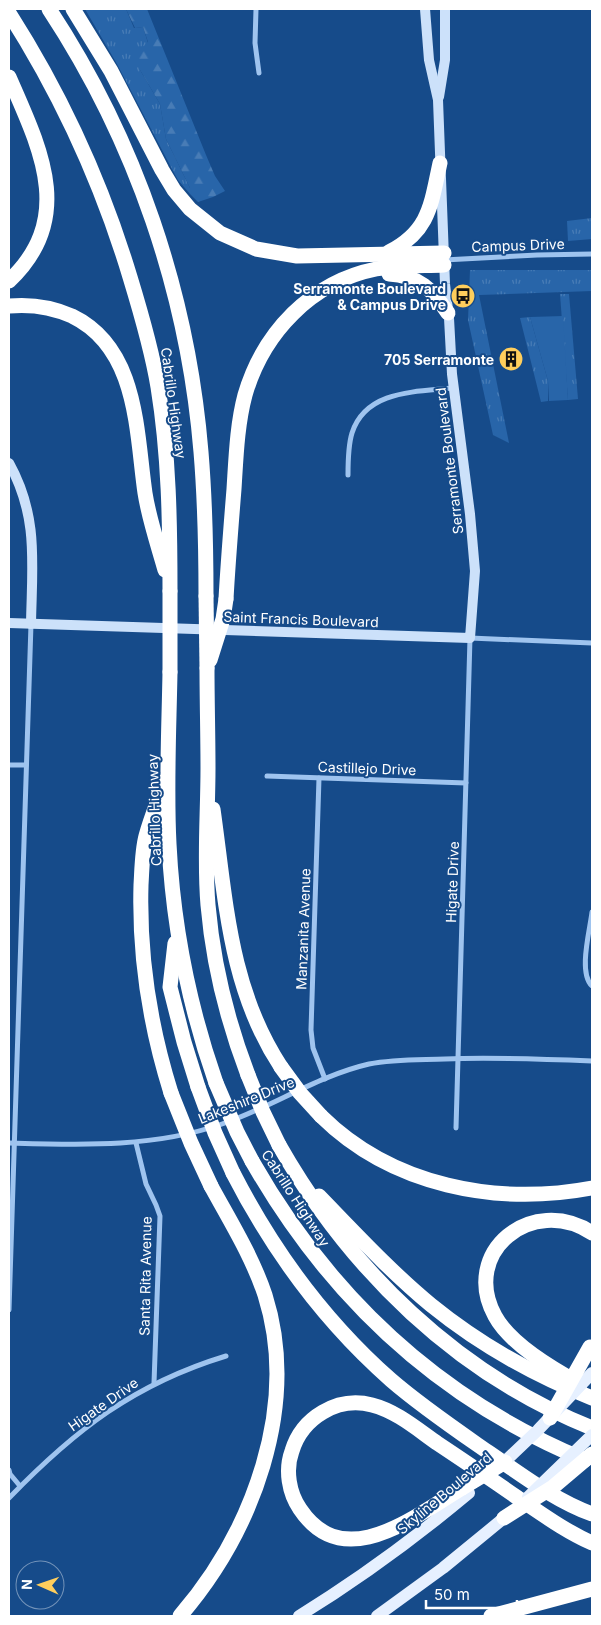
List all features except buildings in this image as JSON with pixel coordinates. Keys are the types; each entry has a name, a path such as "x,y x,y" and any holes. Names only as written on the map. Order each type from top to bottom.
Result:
{"highway":[{"name":"Cabrillo Highway","path":"49,9 88,73 112,119 143,193 165,260 186,346 198,424 204,504 208,768 206,863 211,933 224,1001 248,1075 279,1145 324,1216 356,1257 392,1295 430,1330 472,1362 516,1391 592,1428"},
{"path":"74,9 111,71 168,181 182,200 199,217 231,239 270,253 311,256 388,253 444,259"},
{"name":"Cabrillo Highway","path":"9,13 55,91 82,146 114,226 153,360 164,437 168,489 170,591 169,844 178,922 190,993 200,1035 216,1083 237,1132 281,1209 322,1265 357,1305 394,1341 456,1390 501,1418 548,1443 592,1463"},
{"path":"9,78 40,156 47,195 43,228 36,246 9,281"},
{"path":"388,253 406,242 420,229 429,210 440,163"},
{"path":"207,668 219,633 226,599 238,440 243,406 252,376 268,344 287,319 313,297 337,284 356,275 376,269 444,259"},
{"path":"9,276 23,264"},
{"path":"337,284 376,274 394,274 411,277 428,288 448,313"},
{"path":"9,307 24,305 43,307 56,310 85,324 109,346 120,365 133,404 146,495 170,591"},
{"path":"208,768 227,911 240,976 256,1023 281,1067 300,1093 321,1116 346,1138 381,1160 411,1174 443,1184 484,1192 517,1195 550,1194 592,1188"},
{"path":"169,771 145,837 141,881 143,955 150,1005 161,1060 171,1093 191,1143 211,1186 251,1262 264,1295 274,1335 276,1362 276,1390 269,1443 260,1474 246,1511 219,1562 180,1616"},
{"path":"178,922 170,987 198,1087 215,1133 233,1173 258,1220 297,1278 336,1325 372,1362 433,1413 552,1495 592,1514"},
{"path":"295,1171 399,1277 442,1314 515,1362 592,1398"},
{"path":"592,1233 578,1225 560,1220 542,1220 524,1225 509,1235 496,1248 488,1267 487,1288 491,1308 509,1333 539,1358 592,1391"},
{"path":"550,1418 591,1346"},
{"path":"505,1462 465,1491 382,1534 359,1540 342,1538 318,1528 298,1507 289,1479 289,1459 292,1450 301,1433 312,1420 325,1410 348,1403 372,1405 402,1419 550,1520 592,1543"},
{"path":"504,1518 554,1488 592,1454"},
{"path":"490,1616 592,1589"}],"main road":[{"name":"Skyline Boulevard","path":"505,1462 592,1373"},
{"path":"377,1616 450,1563 504,1518 534,1492 592,1435"},
{"name":"Skyline Boulevard","path":"299,1616 370,1570 422,1532 465,1491"}],"street":[{"path":"256,9 255,43 259,73"},
{"name":"Serramonte Boulevard","path":"424,9 429,60 438,100 448,313 454,388 470,514 475,572 470,638"},
{"name":"Serramonte Boulevard","path":"438,100 445,60 445,9"},
{"name":"Campus Drive","path":"444,259 592,254"},
{"path":"348,475 352,431 366,409 378,401 391,396 454,388"},
{"path":"9,463 26,500 33,547 12,1143 9,1310"},
{"name":"Saint Francis Boulevard","path":"9,623 592,643"},
{"name":"Higate Drive","path":"456,1128 470,638"},
{"path":"9,765 26,766"},
{"name":"Castillejo Drive","path":"267,776 466,783"},
{"name":"Manzanita Avenue","path":"319,778 311,1030 313,1048 325,1079"},
{"path":"592,912 585,972 588,982 592,986"},
{"name":"Lakeshire Drive","path":"12,1143 136,1143 178,1136 223,1124 325,1079 360,1066 387,1061 486,1057 592,1060"},
{"name":"Santa Rita Avenue","path":"136,1143 146,1184 160,1216 154,1383"},
{"name":"Higate Drive","path":"9,1498 88,1426 120,1403 154,1383 195,1366 226,1356"},
{"path":"9,1470 20,1486"}],"green space":[{"path":"85,9 126,9 134,28 143,27 148,43 140,70 160,104 166,139 190,188 190,194 178,180 117,64"},
{"path":"126,9 147,9 215,176 225,191 198,202 190,194 190,188 166,139 160,104 140,70 138,52 148,42 143,27 135,28"},
{"path":"592,218 592,239 568,241 567,221"},
{"path":"470,270 592,270 592,291 479,295 509,443 493,435 468,320"},
{"path":"560,294 569,294 578,399 568,400"},
{"path":"563,316 568,400 549,401 548,381 530,317"},
{"path":"530,317 548,381 548,401 541,402 520,318"}],"place":[{"name":"Serramonte Boulevard & Campus Drive","path":"463,296"},
{"name":"705 Serramonte","path":"511,359"}]}
